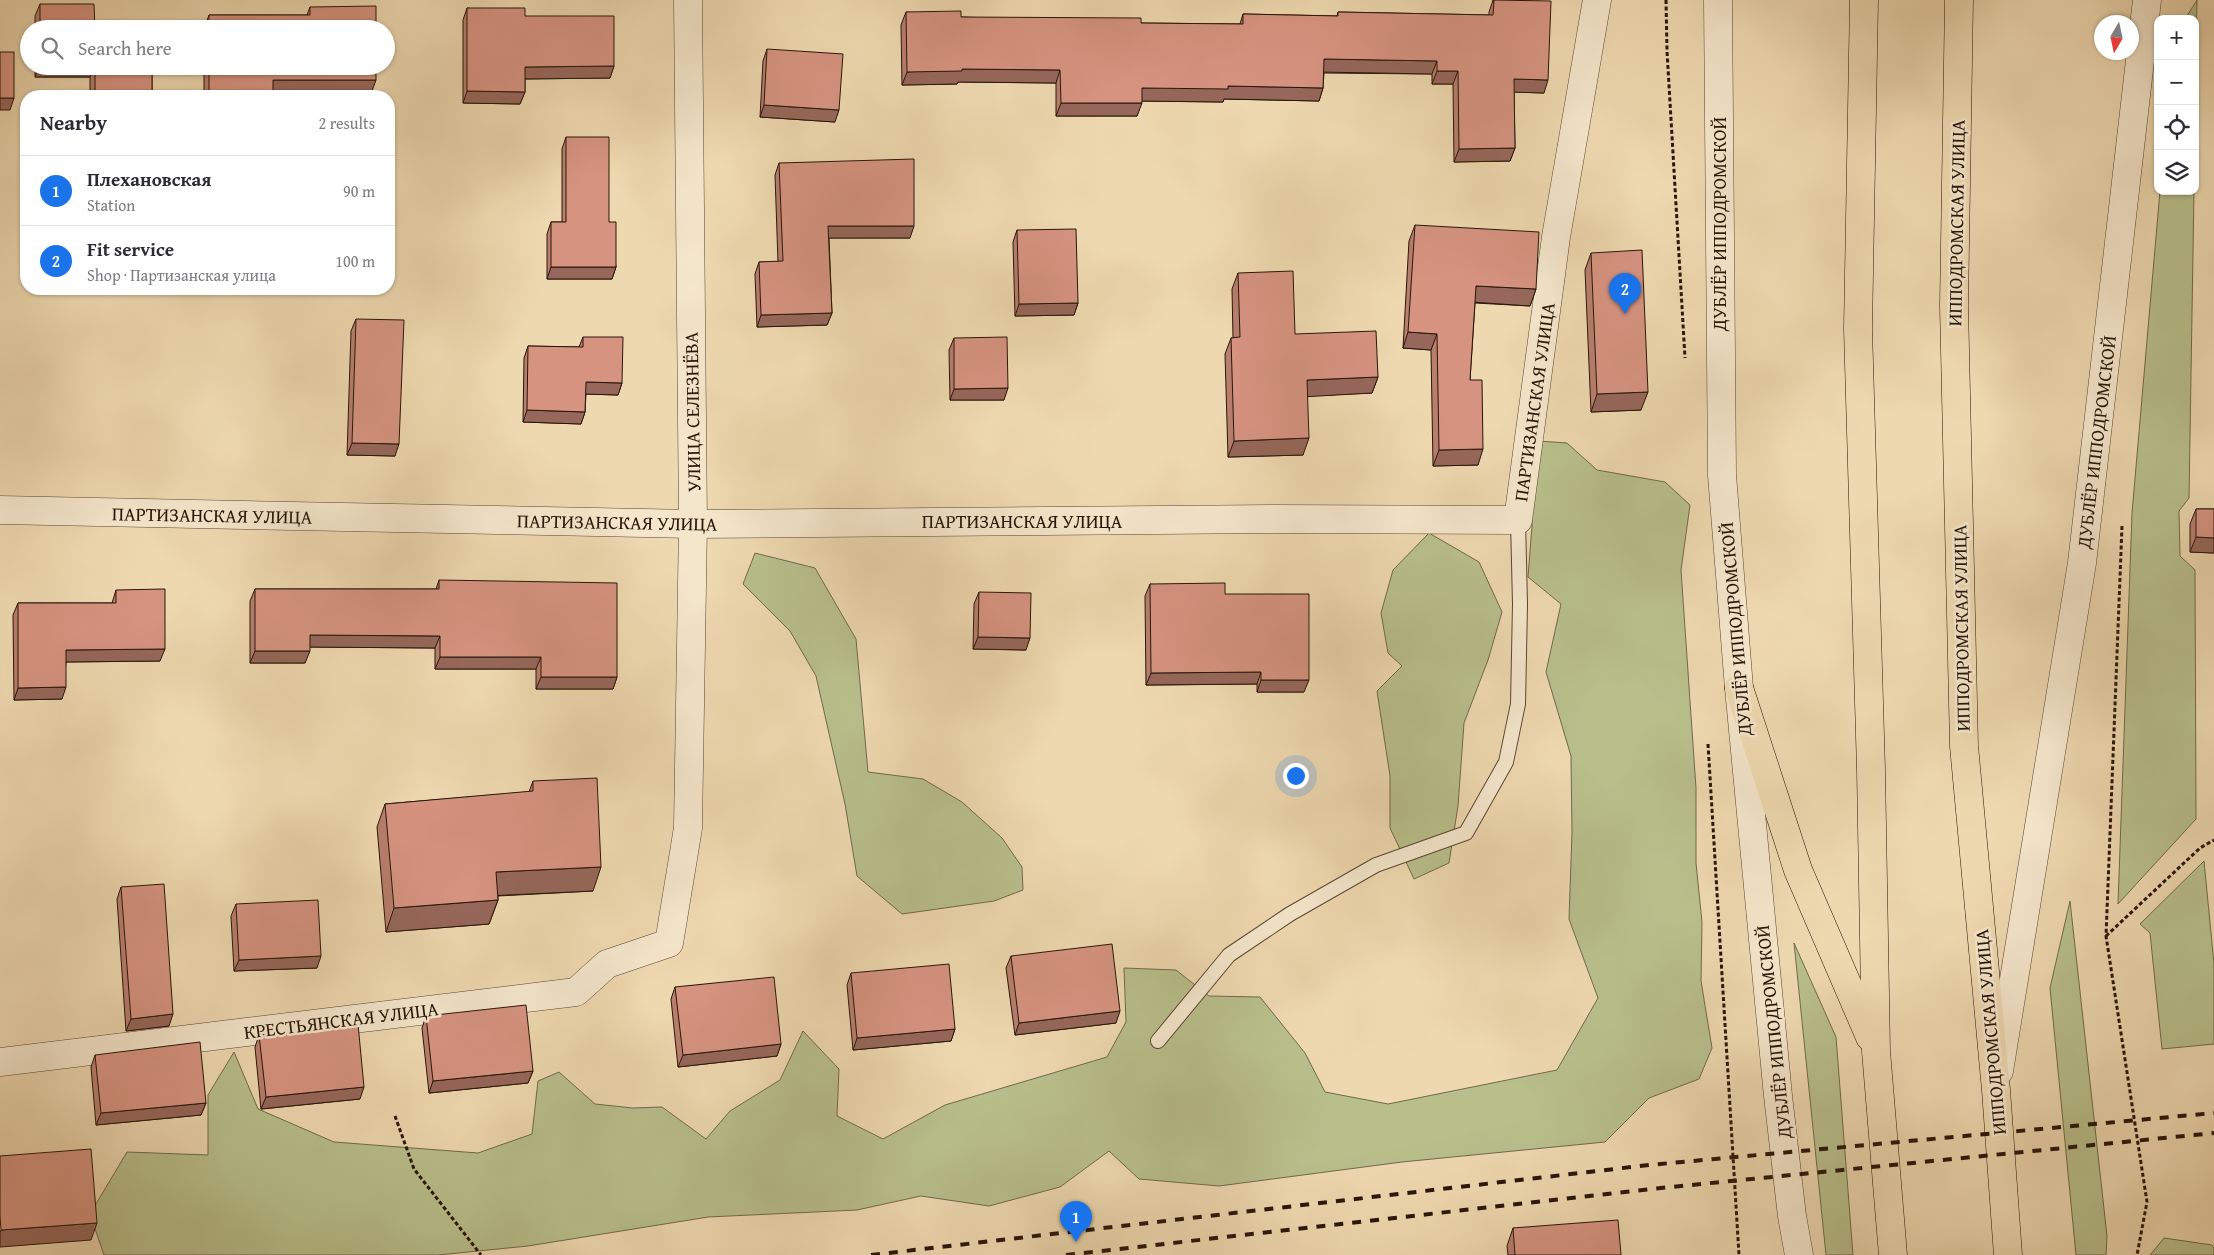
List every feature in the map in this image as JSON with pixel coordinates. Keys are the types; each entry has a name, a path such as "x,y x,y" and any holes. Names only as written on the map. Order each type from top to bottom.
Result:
{"highway":[{"path":"1864,0 1858,329 1871,780 1876,1051 1893,1255"},
{"name":"ИППОДРОМСКАЯ УЛИЦА","path":"1959,0 1954,306 1964,746 1996,1090 2008,1255"},
{"path":"1740,688 1798,870 1876,1051"}],"street":[{"name":"УЛИЦА СЕЛЕЗНЁВА","path":"669,943 688,828 693,524 688,0"},
{"name":"ПАРТИЗАНСКАЯ УЛИЦА","path":"0,510 693,524 1277,519 1518,520 1556,237 1597,0"},
{"name":"ДУБЛЁР ИППОДРОМСКОЙ","path":"1718,0 1722,475 1778,1096 1792,1216 1799,1255"},
{"name":"ДУБЛЁР ИППОДРОМСКОЙ","path":"1996,1090 2082,564 2147,0"},
{"name":"КРЕСТЬЯНСКАЯ УЛИЦА","path":"0,1062 576,992 608,964 669,943"}],"lane":[{"path":"1158,1041 1229,956 1290,914 1376,865 1466,833 1506,762 1518,704 1520,604 1518,520"}],"path":[{"path":"1666,0 1667,51"},
{"path":"2122,522 2106,936 2147,1202 2137,1255"},
{"path":"2106,936 2200,848 2214,840"},
{"path":"396,1116 414,1168 481,1255"}],"green space":[{"path":"2197,0 2197,15 2188,15"},
{"path":"2160,195 2194,195 2189,498 2179,511 2180,556 2195,570 2196,819 2118,904 2132,513"},
{"path":"1539,441 1567,443 1597,470 1665,482 1690,505 1681,570 1696,788 1696,863 1702,922 1701,981 1712,1048 1699,1079 1649,1098 1605,1142 1402,1162 1219,1186 1139,1179 1109,1151 1060,1187 989,1206 921,1196 857,1210 708,1217 528,1246 438,1255 104,1255 90,1214 127,1152 208,1155 208,1095 234,1052 258,1109 334,1142 478,1153 532,1134 538,1081 559,1072 595,1104 633,1108 662,1107 706,1139 730,1111 780,1080 803,1031 839,1069 837,1116 883,1139 945,1105 1107,1057 1126,1022 1124,968 1176,970 1209,996 1260,997 1305,1053 1325,1092 1388,1104 1557,1070 1598,998 1569,919 1572,832 1571,756 1546,672 1561,604 1528,577 1532,526 1531,493"},
{"path":"1429,533 1479,562 1502,612 1488,660 1464,723 1458,806 1449,863 1414,879 1390,828 1390,776 1377,691 1402,666 1388,653 1381,613 1393,570"},
{"path":"755,553 815,568 856,639 868,772 923,779 962,802 1002,838 1022,867 1023,890 994,901 902,914 857,876 845,804 816,676 790,631 743,584"},
{"path":"2204,861 2214,964 2214,1044 2162,1049 2150,933 2140,924"},
{"path":"2070,901 2107,1236 2106,1255 2076,1255 2050,988"},
{"path":"1794,943 1836,1037 1853,1255 1826,1255"},
{"path":"2164,1238 2212,1245 2214,1255 2150,1255"}],"building":[{"path":"1494,0 1551,1 1548,80 1514,79 1515,148 1459,149 1458,71 1437,71 1437,61 1324,59 1323,88 1228,86 1228,89 1142,88 1142,103 1061,103 1060,70 962,69 962,71 907,72 906,12 961,11 961,17 1141,18 1141,23 1243,24 1243,14 1338,16 1338,12 1493,15"},
{"path":"40,4 94,4 95,20 40,20"},
{"path":"376,6 376,20 209,20 209,15 310,15 310,7"},
{"path":"467,8 525,8 525,16 614,16 614,66 525,67 525,92 467,91"},
{"path":"767,49 843,54 839,110 764,105"},
{"path":"0,52 14,52 14,98 0,98"},
{"path":"95,75 152,75 152,90 95,90"},
{"path":"209,75 376,75 376,80 273,80 273,90 209,90"},
{"path":"566,137 609,137 609,222 616,222 616,267 551,267 551,222 566,222"},
{"path":"914,159 914,226 828,226 832,313 761,315 759,262 783,261 779,163"},
{"path":"1415,225 1539,232 1536,289 1476,286 1470,380 1482,380 1483,449 1439,450 1437,334 1408,332"},
{"path":"1076,229 1078,303 1019,304 1017,230"},
{"path":"1642,250 1648,392 1597,394 1591,253"},
{"path":"1293,271 1295,334 1376,331 1378,377 1307,380 1309,438 1234,441 1231,338 1240,337 1238,273"},
{"path":"356,319 404,320 399,444 352,443"},
{"path":"583,337 623,337 622,383 586,382 585,412 527,410 528,346 583,347"},
{"path":"1007,337 1008,388 954,389 954,338"},
{"path":"2196,509 2214,509 2214,538 2196,537"},
{"path":"439,580 617,583 617,677 541,677 541,657 440,657 440,636 310,635 310,651 255,651 255,589 439,589"},
{"path":"1225,583 1225,594 1309,594 1309,680 1261,680 1261,672 1151,673 1150,584"},
{"path":"165,589 165,649 66,650 66,687 18,688 18,603 116,603 116,590"},
{"path":"979,592 1031,593 1030,638 978,637"},
{"path":"597,778 601,867 496,872 498,900 394,908 385,804 533,791 533,781"},
{"path":"164,884 173,1014 131,1019 121,887"},
{"path":"318,900 321,956 239,960 236,904"},
{"path":"1112,944 1120,1011 1019,1023 1011,956"},
{"path":"949,964 955,1029 857,1038 851,973"},
{"path":"774,977 781,1044 683,1055 675,987"},
{"path":"526,1005 533,1071 433,1081 426,1016"},
{"path":"358,1024 364,1087 266,1097 259,1035"},
{"path":"200,1042 206,1103 101,1113 95,1055"},
{"path":"91,1149 97,1223 1,1230 0,1156"},
{"path":"1618,1220 1621,1255 1515,1255 1513,1228"}],"railway":[{"path":"871,1255 1649,1165 2214,1113"},
{"path":"1066,1255 1651,1189 2214,1133"}],"place":[{"name":"Fit service","path":"1625,314"},
{"name":"Плехановская","path":"1076,1242"}]}
